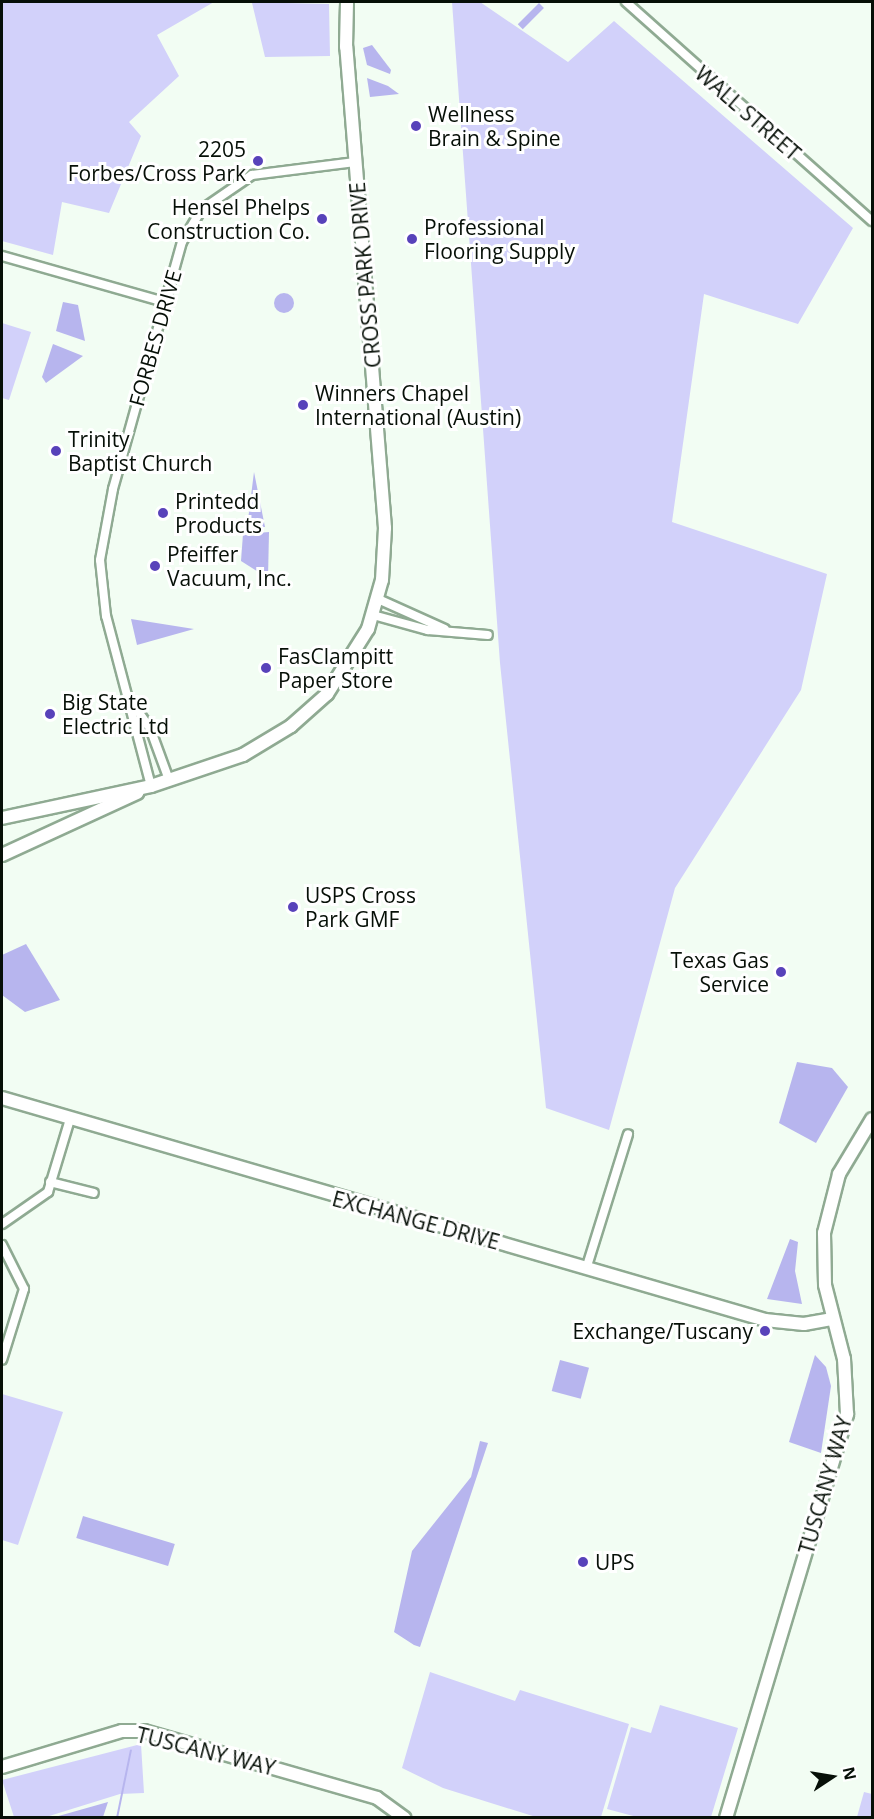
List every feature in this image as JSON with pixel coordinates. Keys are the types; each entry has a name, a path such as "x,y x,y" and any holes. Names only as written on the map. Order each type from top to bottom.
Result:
{"street":[{"name":"CROSS PARK DRIVE","path":"2,818 151,786 243,754 298,720 342,675 373,615 378,599 385,528 355,162 347,2"},
{"name":"WALL STREET","path":"626,2 873,221"},
{"name":"FORBES DRIVE","path":"151,786 132,703 106,616 100,560 112,489 182,242 218,195 272,170 355,162"},
{"path":"2,256 165,302"},
{"path":"378,599 445,629"},
{"path":"373,615 428,630 445,629 488,635"},
{"name":"FORBES DRIVE","path":"132,703 150,728 169,780"},
{"name":"CROSS PARK DRIVE","path":"2,855 151,786"},
{"name":"EXCHANGE DRIVE","path":"2,1098 587,1266 767,1321 804,1324 833,1319"},
{"path":"2,1224 48,1192 70,1119"},
{"name":"TUSCANY WAY","path":"726,1818 848,1414 844,1359 833,1319 823,1263 828,1210 839,1174 873,1119"},
{"path":"587,1266 628,1134"},
{"path":"50,1182 94,1193"},
{"path":"2,1245 4,1256 24,1289 2,1360"},
{"name":"TUSCANY WAY","path":"2,1767 122,1731 144,1731 377,1798 405,1818"}],"shaded area":[{"path":"2,2 214,2 157,35 179,76 129,122 141,136 109,213 62,202 53,255 2,241"},
{"path":"244,2 329,4 330,56 265,57 252,3"},
{"path":"452,2 480,2 568,62 614,21 853,228 798,324 704,294 672,522 827,574 801,690 675,888 609,1130 546,1108 500,663"},
{"path":"539,3 544,8 523,29 518,24"},
{"path":"372,45 391,70 390,74 367,65 363,48"},
{"path":"367,78 388,86 399,94 370,97"},
{"path":"284,293 291,296 294,303 291,310 284,313 277,310 274,303 277,296"},
{"path":"63,302 78,305 85,341 56,331"},
{"path":"2,323 31,332 9,400 2,398"},
{"path":"53,344 83,356 46,383 42,377"},
{"path":"254,472 265,527 247,528"},
{"path":"269,532 268,578 241,561 243,534"},
{"path":"131,619 194,629 137,645"},
{"path":"26,944 60,1000 25,1012 2,995 2,955"},
{"path":"797,1062 832,1068 848,1087 816,1143 779,1123"},
{"path":"790,1239 798,1242 795,1271 802,1304 767,1299"},
{"path":"815,1355 826,1367 831,1386 821,1453 789,1442"},
{"path":"560,1360 589,1368 581,1399 552,1391"},
{"path":"2,1394 63,1412 18,1545 2,1540"},
{"path":"480,1441 488,1443 420,1647 394,1632 412,1551 471,1477"},
{"path":"83,1516 175,1544 168,1566 76,1538"},
{"path":"430,1672 515,1701 520,1690 629,1724 601,1817 536,1817 443,1788 402,1768"},
{"path":"660,1705 738,1728 711,1817 637,1817 607,1809 631,1727 651,1733"},
{"path":"141,1744 144,1793 120,1794 46,1817 14,1817 2,1780"},
{"path":"864,1792 872,1794 872,1817 857,1817"},
{"path":"108,1802 103,1817 55,1817"}],"waterway":[{"path":"117,1818 131,1750"}],"place":[{"name":"Wellness Brain & Spine","path":"416,126"},
{"name":"2205 Forbes/Cross Park","path":"258,161"},
{"name":"Hensel Phelps Construction Co.","path":"322,219"},
{"name":"Professional Flooring Supply","path":"412,239"},
{"name":"Winners Chapel International (Austin)","path":"303,405"},
{"name":"Trinity Baptist Church","path":"56,451"},
{"name":"Printedd Products","path":"163,513"},
{"name":"Pfeiffer Vacuum, Inc.","path":"155,566"},
{"name":"FasClampitt Paper Store","path":"266,668"},
{"name":"Big State Electric Ltd","path":"50,714"},
{"name":"USPS Cross Park GMF","path":"293,907"},
{"name":"Texas Gas Service","path":"781,972"},
{"name":"Exchange/Tuscany","path":"765,1331"},
{"name":"UPS","path":"583,1562"}]}
